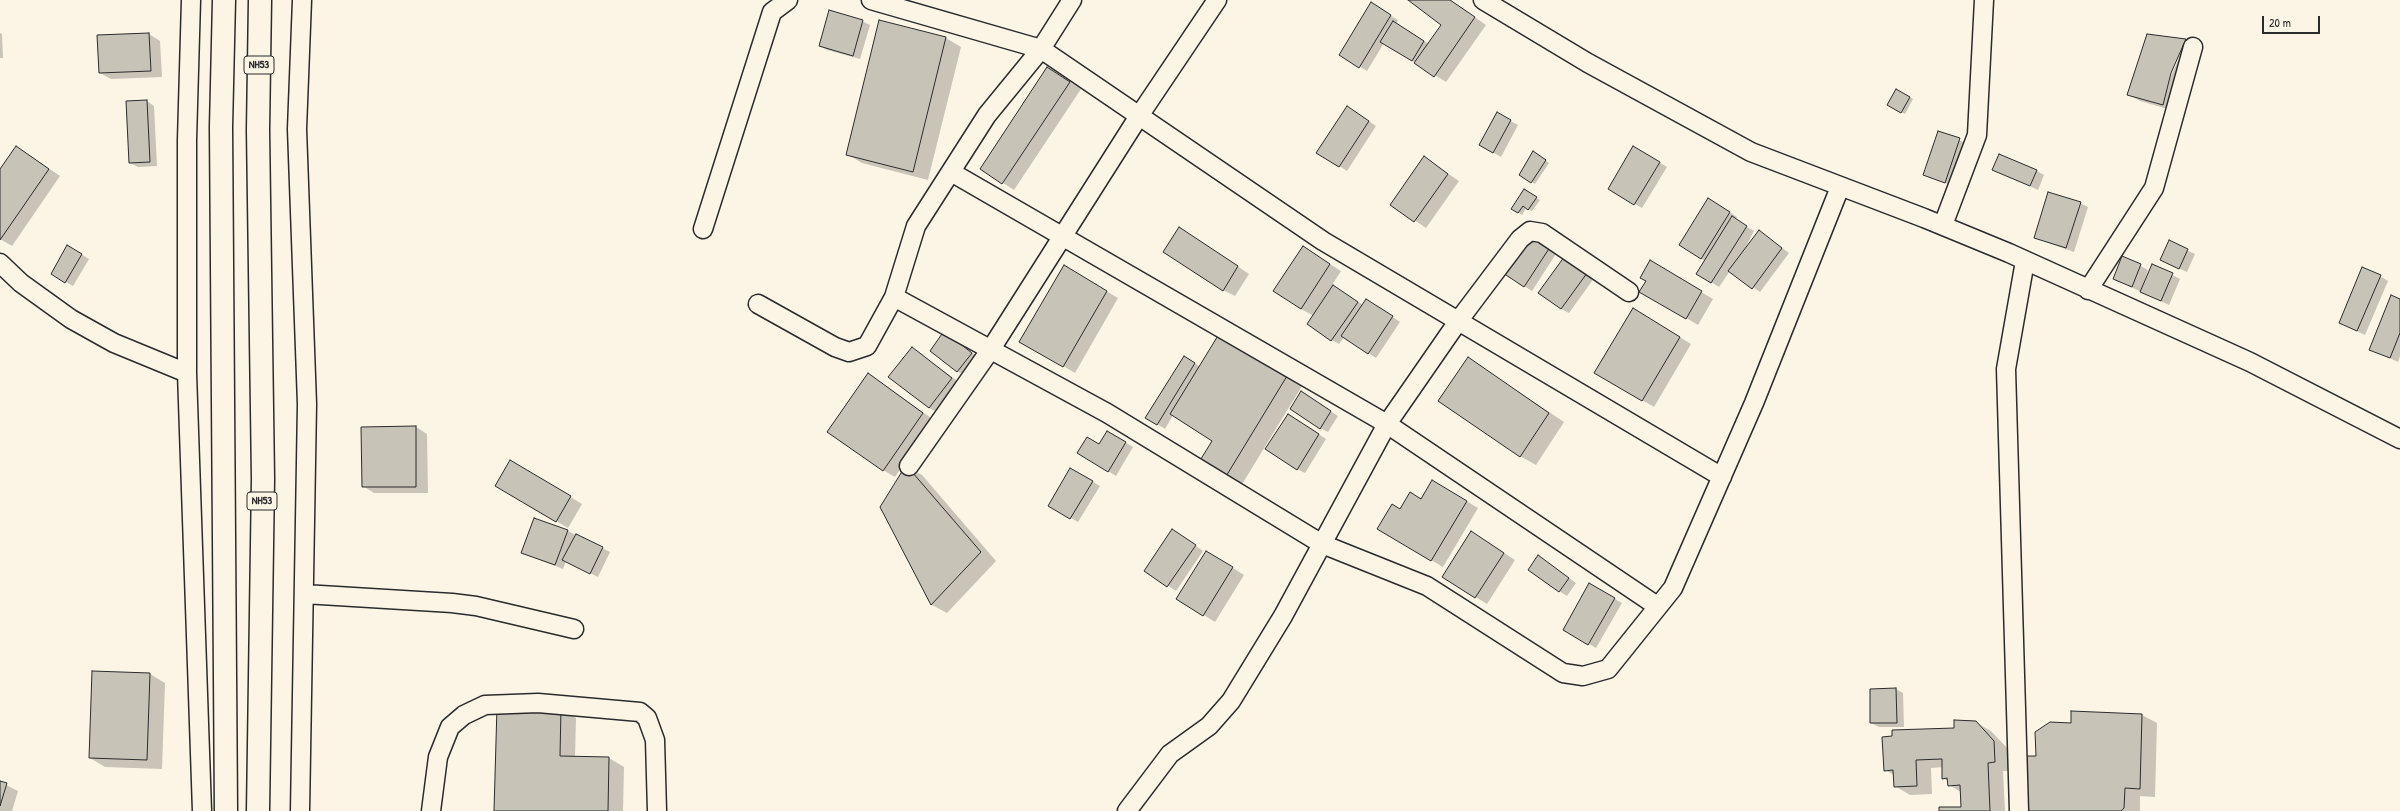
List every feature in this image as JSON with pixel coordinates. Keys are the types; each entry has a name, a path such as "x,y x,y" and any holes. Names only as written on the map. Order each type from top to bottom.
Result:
{"highway":[{"path":"224,0 221,127 223,194 226,811"},
{"name":"NH53","path":"258,811 263,479 258,130 260,0"}],"street":[{"path":"190,0 187,140 187,373 202,811"},
{"path":"300,811 307,404 297,129 302,0"},
{"path":"703,229 772,12 788,0"},
{"path":"871,0 1041,49 1323,241 1459,320 1722,477"},
{"path":"758,304 835,347 849,352 867,346 894,296 916,226 952,172 987,115 1041,49 1072,0"},
{"path":"909,466 991,349 1139,116 1217,0"},
{"path":"1483,0 1553,44 1751,152 1943,225 2025,261 2250,362 2400,439"},
{"path":"1943,225 1976,135 1982,57 1984,0"},
{"path":"2088,290 2154,188 2193,48"},
{"path":"952,172 1387,424 1657,606"},
{"path":"894,296 1107,413 1322,544 1427,586 1563,673 1583,676 1608,669 1657,606 1673,588 1754,403 1840,187"},
{"path":"1127,811 1170,754 1209,726 1231,701 1283,616 1387,424 1459,320 1520,239 1530,231 1542,233 1629,292"},
{"path":"2019,811 2006,369 2025,261"},
{"path":"0,263 21,283 71,319 114,343 187,373"},
{"path":"304,594 470,605 574,629"},
{"path":"431,811 438,757 450,727 464,714 485,705 538,703 640,712 647,718 655,740 657,811"}],"building":[{"path":"1408,0 1450,0 1475,17 1434,77 1414,63 1441,25"},
{"path":"1371,2 1391,15 1359,68 1339,55"},
{"path":"829,10 863,20 853,56 819,46"},
{"path":"879,20 946,37 913,172 846,155"},
{"path":"1393,21 1424,41 1412,61 1380,42"},
{"path":"149,33 151,71 99,73 97,35"},
{"path":"2147,34 2186,39 2171,73 2163,105 2127,95"},
{"path":"1047,67 1070,82 1002,184 980,169"},
{"path":"1896,89 1910,97 1901,113 1887,105"},
{"path":"147,100 150,162 129,163 126,101"},
{"path":"1347,106 1369,121 1339,167 1316,153"},
{"path":"1497,112 1511,120 1493,153 1479,145"},
{"path":"1938,131 1960,138 1945,183 1923,175"},
{"path":"16,146 49,169 0,240 0,169"},
{"path":"1633,146 1660,162 1634,205 1608,189"},
{"path":"1533,151 1546,160 1531,183 1519,175"},
{"path":"1999,154 2037,170 2030,186 1992,170"},
{"path":"1424,156 1448,174 1414,222 1390,205"},
{"path":"1524,189 1537,197 1528,210 1523,206 1518,213 1511,209"},
{"path":"2048,192 2081,202 2066,248 2034,238"},
{"path":"1708,198 1730,212 1701,259 1679,245"},
{"path":"1732,216 1747,226 1711,283 1696,274"},
{"path":"1179,227 1238,266 1223,291 1163,252"},
{"path":"1533,227 1554,241 1524,287 1503,273"},
{"path":"1759,230 1782,248 1752,289 1728,271"},
{"path":"2169,240 2188,249 2179,269 2160,260"},
{"path":"67,245 82,254 65,283 51,274"},
{"path":"1303,246 1330,264 1301,309 1273,291"},
{"path":"1567,253 1590,269 1561,309 1538,293"},
{"path":"2122,256 2141,264 2132,287 2113,279"},
{"path":"1650,260 1702,291 1686,319 1639,292 1646,281 1640,278"},
{"path":"2152,264 2173,273 2161,301 2140,292"},
{"path":"1064,265 1107,291 1063,367 1019,342"},
{"path":"2362,267 2381,275 2357,331 2339,323"},
{"path":"1333,285 1358,302 1331,341 1307,324"},
{"path":"2391,295 2400,299 2400,333 2390,358 2369,350"},
{"path":"1366,299 1393,316 1368,354 1341,336"},
{"path":"1633,308 1680,337 1642,401 1594,373"},
{"path":"944,331 972,353 957,372 930,351"},
{"path":"1219,334 1287,376 1225,478 1199,462 1212,441 1170,414"},
{"path":"912,347 952,378 929,408 888,377"},
{"path":"1184,356 1195,363 1157,425 1145,418"},
{"path":"1468,357 1549,413 1520,457 1438,401"},
{"path":"868,373 923,413 883,471 827,432"},
{"path":"1301,391 1331,411 1320,429 1290,409"},
{"path":"1288,414 1319,434 1297,470 1265,449"},
{"path":"416,426 416,487 362,487 361,427"},
{"path":"1107,431 1126,442 1108,472 1077,453 1087,437 1099,444"},
{"path":"510,460 571,496 556,522 495,486"},
{"path":"906,465 981,552 931,605 880,507"},
{"path":"1070,468 1093,481 1070,519 1048,506"},
{"path":"1432,480 1467,501 1431,561 1377,529 1392,504 1400,509 1410,492 1421,499"},
{"path":"534,518 568,530 555,565 521,553"},
{"path":"1172,529 1196,545 1167,587 1144,571"},
{"path":"1471,531 1504,553 1475,598 1442,577"},
{"path":"576,534 603,547 590,574 562,560"},
{"path":"1206,551 1233,567 1203,616 1176,599"},
{"path":"1538,555 1569,578 1559,592 1528,570"},
{"path":"1589,583 1615,598 1588,645 1563,630"},
{"path":"92,671 150,673 147,760 89,758"},
{"path":"1896,688 1897,723 1870,723 1870,689"},
{"path":"497,707 561,709 560,756 609,757 608,811 494,811"},
{"path":"2071,711 2142,714 2140,789 2125,788 2124,808 2121,811 2022,811 2021,756 2036,756 2035,732 2050,722 2071,723"},
{"path":"1954,720 1976,721 1994,741 1995,762 1988,763 1990,811 1939,811 1939,807 1961,807 1960,785 1948,786 1947,778 1942,779 1942,759 1916,760 1917,786 1894,787 1893,770 1884,771 1882,737 1892,736 1892,730 1954,728"},
{"path":"0,781 7,783 0,806"}]}
